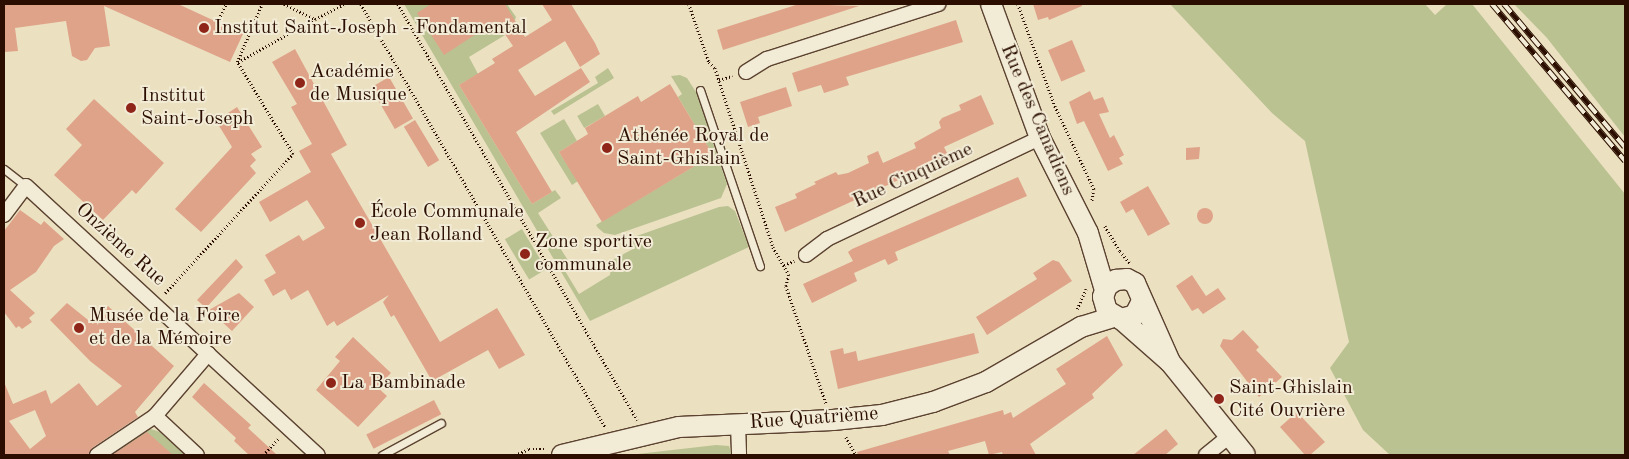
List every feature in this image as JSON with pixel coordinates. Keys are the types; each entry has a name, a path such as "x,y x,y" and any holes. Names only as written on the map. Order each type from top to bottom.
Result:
{"street":[{"path":"746,72 766,59 938,4"},
{"name":"Rue des Canadiens","path":"991,4 1040,138 1088,233 1127,279 1138,286 1142,301 1170,362"},
{"name":"Rue Cinquième","path":"806,255 827,239 1040,138"},
{"path":"4,215 26,186"},
{"name":"Onzième Rue","path":"26,186 318,455"},
{"name":"Rue des Canadiens","path":"1088,233 1098,291 1105,309 1170,362 1228,437 1245,455"},
{"path":"1098,291 1114,281 1127,279"},
{"name":"Rue Quatrième","path":"555,452 679,427 841,420 882,415 933,402 986,382 1078,319 1098,291"},
{"path":"1118,318 1136,314 1142,301"},
{"name":"Rue Quatrième","path":"1078,319 1118,318"},
{"path":"96,455 155,416 208,354"},
{"path":"155,416 197,455"},
{"path":"738,424 740,455"},
{"path":"1206,455 1228,437"}],"lane":[{"path":"700,90 760,266"},
{"path":"4,169 26,186"},
{"path":"382,455 441,423"}],"path":[{"path":"217,22 226,4"},
{"path":"237,62 262,4"},
{"path":"284,4 315,19"},
{"path":"237,62 344,4"},
{"path":"361,4 607,429"},
{"path":"398,4 637,420"},
{"path":"689,4 709,62 717,74 773,247 790,275 786,286 826,404"},
{"path":"1018,4 1055,106 1094,188 1091,201 1096,209"},
{"path":"155,304 293,154 237,62"},
{"path":"1078,319 1098,291"},
{"path":"817,404 832,404"},
{"path":"629,421 644,419"},
{"path":"263,455 288,428"},
{"path":"600,432 612,428"},
{"path":"844,433 856,455"},
{"path":"515,455 529,449 555,452"}],"green space":[{"path":"404,4 507,4 516,17 510,32 469,57 478,74 459,85 532,204 555,190 561,198 538,213 569,262 562,266 579,294 610,275 612,260 635,248 631,238 719,207 728,206 735,211 749,247 590,321"},
{"path":"1170,4 1425,4 1435,15 1447,4 1472,4 1625,194 1625,455 1390,455 1363,430 1330,368 1349,342 1305,141 1272,113"},
{"path":"1514,4 1625,4 1625,137 1547,38"},
{"path":"608,68 614,78 554,115 551,111 598,83 595,77"},
{"path":"680,75 687,78 696,92 710,132 702,137 678,97 682,94 671,76"},
{"path":"598,104 605,116 584,128 577,116"},
{"path":"564,119 577,141 559,152 578,181 572,185 540,133"},
{"path":"712,140 727,184 721,198 615,235 604,233 598,228 596,225 713,155 705,142"},
{"name":"Zone sportive communale","path":"522,229 546,269 529,280 505,239"},
{"path":"148,428 160,432 186,455 114,453"},
{"path":"716,445 729,446 732,455 629,455"}],"building":[{"path":"4,4 178,4 243,34 230,62 104,6 110,46 95,48 87,60 81,61 72,56 66,21 15,28 18,51 4,52"},
{"path":"431,4 505,4 525,37 552,20 542,4 571,4 595,43 600,54 580,67 565,41 518,70 535,96 581,68 590,82 516,132 552,192 532,204 459,85 495,63 492,59 513,46 496,21 444,55 417,13"},
{"path":"799,4 859,6 723,50 717,30"},
{"path":"1033,4 1082,4 1082,6 1049,20 1048,17 1038,20"},
{"path":"956,20 963,42 846,77 849,85 824,93 821,85 798,92 792,73"},
{"path":"1072,40 1085,71 1061,81 1048,50"},
{"path":"295,49 347,145 331,154 440,342 497,308 525,355 499,369 488,350 432,381 394,315 391,317 383,302 389,295 337,326 334,321 327,326 308,290 291,300 285,289 273,296 264,280 276,273 265,255 299,235 303,241 325,228 307,200 270,222 259,202 311,172 299,151 312,144 291,107 297,104 272,62"},
{"path":"389,77 413,119 395,129 371,88"},
{"path":"670,84 713,155 602,222 559,152 588,134 585,128 638,96 641,102"},
{"path":"786,87 792,106 758,117 760,123 748,127 740,102"},
{"path":"1090,91 1094,100 1103,97 1109,112 1099,114 1110,138 1114,135 1124,155 1119,158 1123,164 1108,171 1084,121 1077,124 1069,102"},
{"path":"981,95 994,124 944,147 949,157 785,232 775,207 797,198 795,194 816,184 814,182 836,172 838,175 848,173 869,163 867,156 878,151 883,163 916,148 914,143 941,128 939,122 942,118 961,110 959,105"},
{"path":"94,99 164,163 136,194 132,190 103,220 54,175 82,145 66,129"},
{"path":"237,107 262,147 251,154 256,160 250,166 256,173 201,232 175,209 232,147 216,121"},
{"path":"415,120 439,160 428,167 404,127"},
{"path":"1200,147 1199,159 1186,160 1186,148"},
{"path":"1018,177 1027,196 895,252 898,260 888,265 885,259 854,273 857,281 812,303 803,284 853,261 848,252 852,249"},
{"path":"1148,186 1170,224 1148,236 1133,209 1126,213 1120,202"},
{"path":"1205,208 1213,216 1205,224 1197,216"},
{"path":"20,210 41,225 44,221 64,239 54,246 36,272 10,290 35,313 29,318 32,322 22,329 19,326 16,328 4,312 4,231"},
{"path":"236,259 243,267 206,308 197,300"},
{"path":"1053,260 1059,262 1072,281 987,335 976,317 1037,279 1033,273"},
{"path":"1192,275 1206,296 1218,288 1226,299 1203,314 1198,308 1192,311 1176,286"},
{"path":"239,293 254,307 232,331 209,310"},
{"path":"67,303 93,324 108,306 174,366 135,412 138,417 92,448 88,455 4,455 4,382 13,404 46,390 51,404 79,383 97,406 122,386 90,361 50,320","holes":["35,410 46,436 30,449 9,421"]},
{"path":"1243,330 1259,347 1256,350 1282,377 1259,397 1220,346 1223,339 1232,340"},
{"path":"974,333 979,353 838,389 830,351 843,348 844,354 856,351 858,361"},
{"path":"1107,336 1123,365 1092,394 1094,398 1030,444 1036,455 1003,455 1002,452 989,455 985,441 948,451 950,455 858,455 857,452 1003,410 1004,415 1011,412 1013,418 1066,384 1056,369"},
{"name":"La Bambinade","path":"353,337 391,373 377,387 387,396 358,427 316,390 340,361 335,357"},
{"path":"204,383 251,425 248,428 277,455 249,455 234,441 236,438 192,397"},
{"path":"434,400 441,414 374,449 366,435"},
{"path":"1297,412 1325,442 1310,455 1305,455 1280,427"},
{"path":"1166,429 1178,444 1165,455 1133,455"},
{"path":"147,432 173,455 112,455"}],"railway":[{"path":"1492,4 1625,161"},
{"path":"1504,4 1625,147"}],"place":[{"name":"Institut Saint-Joseph - Fondamental","path":"204,28"},
{"name":"Académie de Musique","path":"300,83"},
{"name":"Institut Saint-Joseph","path":"131,108"},
{"name":"Athénée Royal de Saint-Ghislain","path":"607,148"},
{"name":"École Communale Jean Rolland","path":"360,223"},
{"name":"Zone sportive communale","path":"525,254"},
{"name":"Musée de la Foire et de la Mémoire","path":"79,328"},
{"name":"La Bambinade","path":"331,383"},
{"name":"Saint-Ghislain Cité Ouvrière","path":"1219,399"}]}
